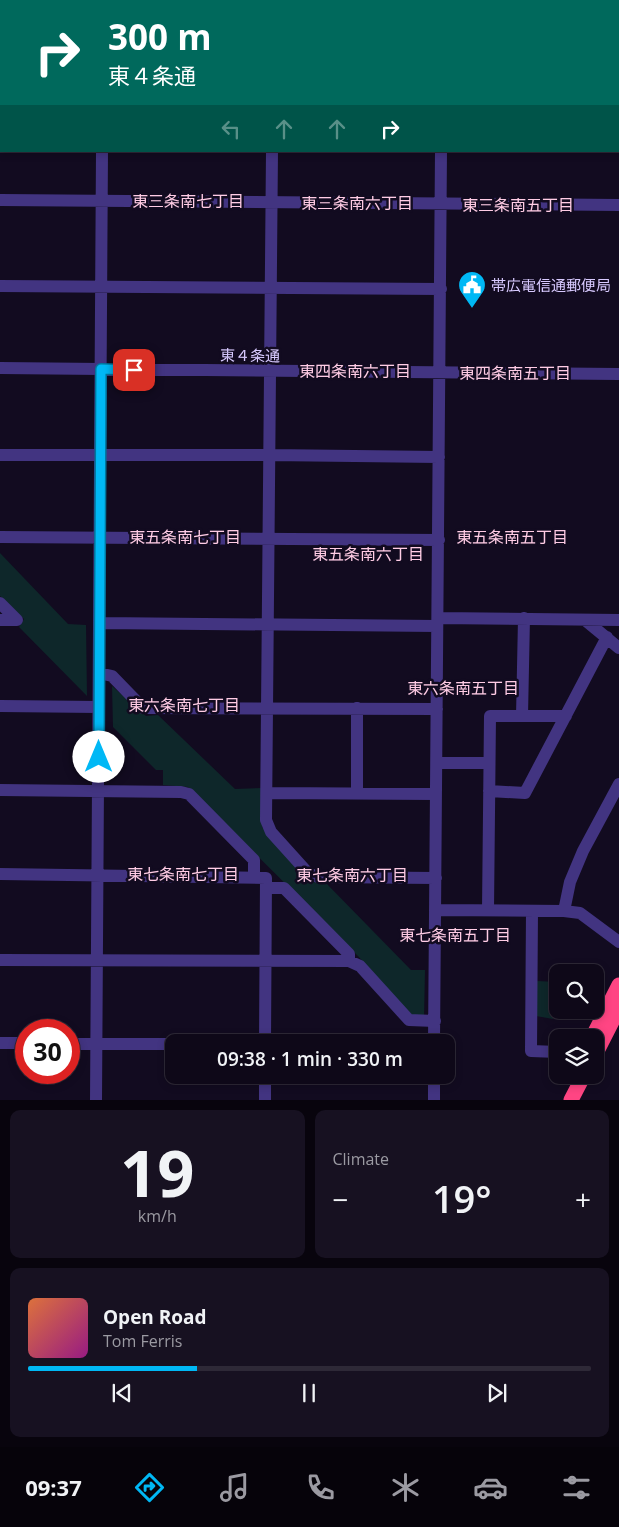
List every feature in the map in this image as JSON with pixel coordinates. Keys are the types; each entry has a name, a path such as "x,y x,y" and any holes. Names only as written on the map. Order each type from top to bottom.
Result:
{"highway":[{"path":"597,1029 619,985"},
{"path":"604,1037 619,1008"},
{"path":"560,1100 568,1084"},
{"path":"571,1100 579,1084"}],"street":[{"path":"96,1100 102,152"},
{"path":"272,152 266,820 271,832 308,873 318,877 436,878"},
{"path":"434,1034 441,152"},
{"path":"0,200 619,205"},
{"path":"0,286 441,288"},
{"name":"東４条通","path":"0,368 619,374"},
{"path":"0,455 439,457"},
{"path":"0,537 439,540"},
{"path":"0,603 18,620 0,620"},
{"path":"100,623 268,624 437,622 524,618 619,620"},
{"path":"522,716 524,618"},
{"path":"585,620 619,648"},
{"path":"489,791 525,793 607,637"},
{"path":"100,673 112,676 143,708 437,709"},
{"path":"0,706 99,707"},
{"path":"357,708 357,794"},
{"path":"488,910 490,716 566,716"},
{"path":"437,763 489,763"},
{"path":"564,911 570,882 583,851 619,784"},
{"path":"0,790 181,792 189,794 254,860 254,877"},
{"path":"267,793 436,794"},
{"path":"0,874 266,878 265,1034"},
{"path":"266,888 284,888 349,954 349,961"},
{"path":"435,910 564,911 580,913 619,942"},
{"path":"532,911 531,1051 549,1052"},
{"path":"0,960 349,961 360,966 409,1020 434,1021"},
{"path":"0,1043 15,1043"},
{"path":"80,1044 165,1044"},
{"path":"265,1084 265,1100"},
{"path":"434,1084 434,1100"}],"green space":[{"path":"0,553 68,624 86,625 87,696 19,627 24,619 0,596"},
{"path":"112,686 146,716 158,715 235,789 263,788 262,827 324,881 411,970 425,970 424,1018 410,1016 358,956 188,787 163,785 163,770 156,770 113,727"},
{"path":"537,981 549,982 549,1018 536,1016"}],"place":[{"name":"帯広電信通郵便局","path":"472,309"}],"district":[{"name":"東三条南七丁目","path":"188,201"},
{"name":"東三条南六丁目","path":"357,203"},
{"name":"東三条南五丁目","path":"518,205"},
{"name":"東四条南六丁目","path":"355,371"},
{"name":"東四条南五丁目","path":"515,373"},
{"name":"東五条南七丁目","path":"185,537"},
{"name":"東五条南五丁目","path":"512,537"},
{"name":"東五条南六丁目","path":"368,554"},
{"name":"東六条南五丁目","path":"463,688"},
{"name":"東六条南七丁目","path":"184,705"},
{"name":"東七条南七丁目","path":"183,874"},
{"name":"東七条南六丁目","path":"352,875"},
{"name":"東七条南五丁目","path":"455,935"}],"route":[{"path":"99,757 101,369 134,370"}]}
